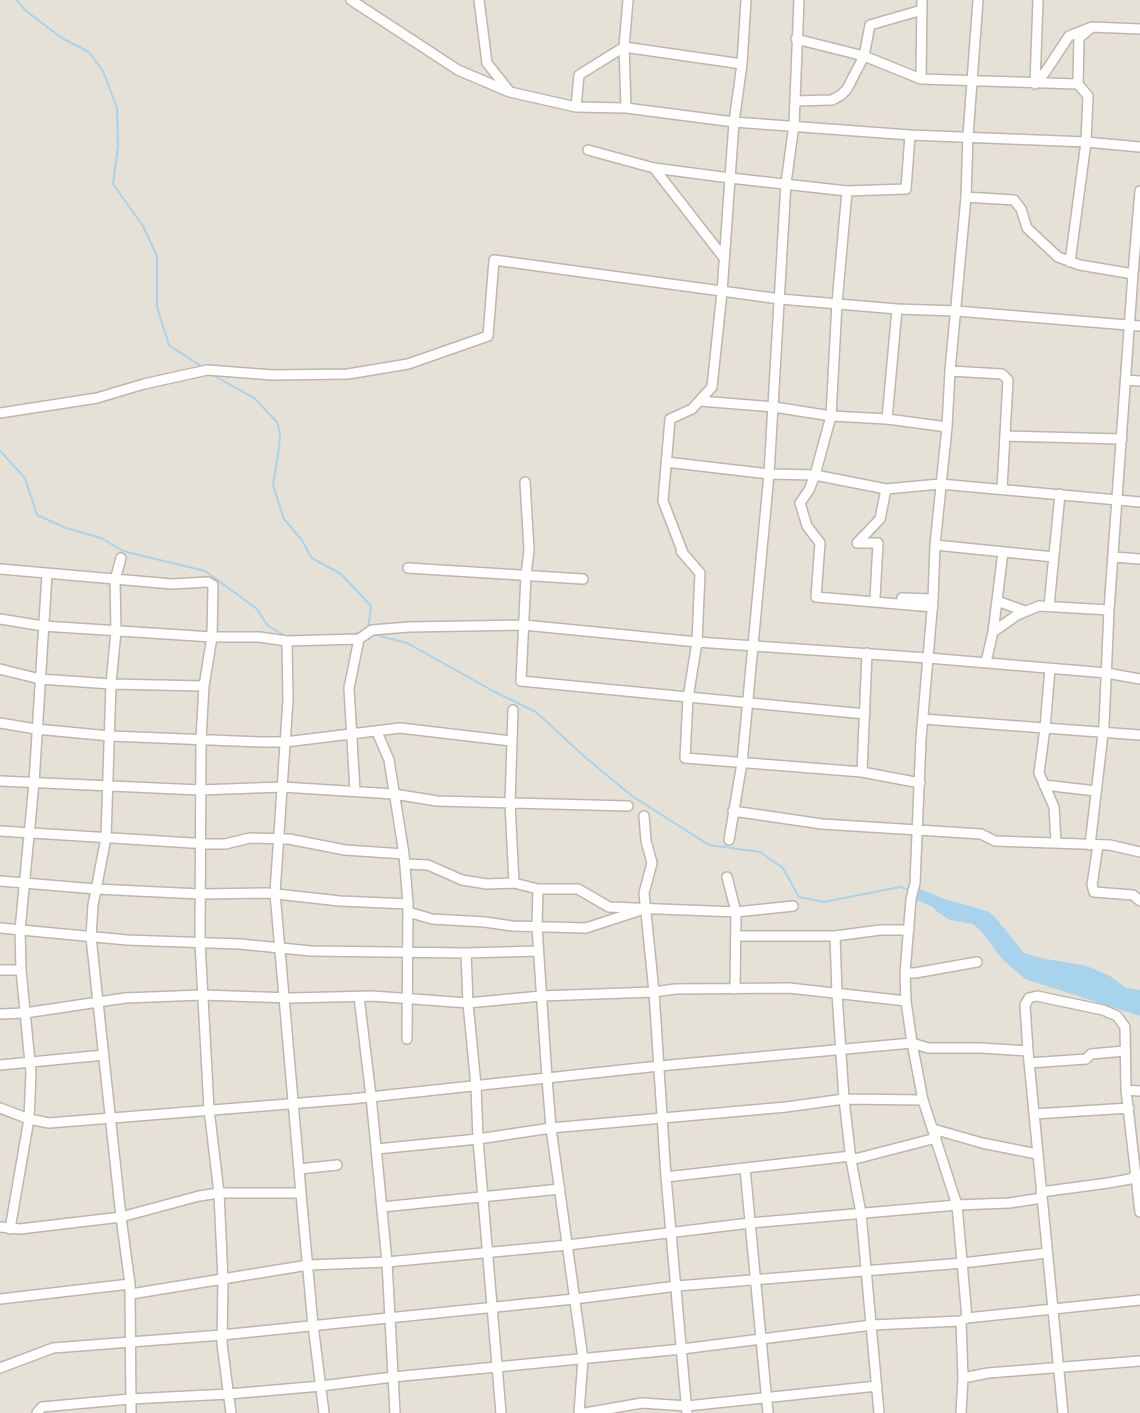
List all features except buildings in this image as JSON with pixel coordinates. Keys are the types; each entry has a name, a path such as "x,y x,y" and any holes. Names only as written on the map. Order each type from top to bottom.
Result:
{"street":[{"path":"351,0 458,70 510,92 576,107 626,108 734,122 910,135 1086,142 1140,147"},
{"path":"479,0 487,63 510,92"},
{"path":"626,108 624,47 628,0"},
{"path":"746,0 712,387 692,409 670,419 666,462 663,501 682,552 700,573 697,642 688,698 685,758 862,772 921,783"},
{"path":"729,840 742,763 769,474 786,183 794,125 799,0"},
{"path":"921,79 922,0"},
{"path":"962,1413 963,1263 957,1205 923,1100 906,1001 905,973 919,831 923,719 933,603 935,545 947,427 962,218 966,197 971,80 978,0"},
{"path":"1035,84 1038,0"},
{"path":"795,101 832,100 841,96 864,56 870,25 922,10"},
{"path":"1035,84 1070,36 1092,27 1140,29"},
{"path":"1070,262 1086,142 1088,96 1078,84 1079,38 1092,27"},
{"path":"796,39 864,56 921,79 1078,84"},
{"path":"576,107 579,75 624,47 742,63"},
{"path":"588,150 654,168 847,191 906,189 910,135"},
{"path":"654,168 724,258"},
{"path":"816,597 820,543 807,526 800,503 809,490 831,416 837,303 847,191"},
{"path":"1140,191 1133,274 1136,294 1129,325 1103,732 1096,791 1092,885 1094,892 1133,895 1140,901"},
{"path":"966,197 1014,200 1021,209 1027,228 1058,256 1070,262 1133,274"},
{"path":"0,413 97,398 144,384 207,370 273,375 348,374 408,364 488,336 494,260 780,299 1140,326"},
{"path":"887,419 897,309"},
{"path":"950,370 1002,374 1007,378 1009,383 1002,489"},
{"path":"1126,380 1140,381"},
{"path":"700,401 774,406 831,416 887,419 947,427"},
{"path":"1005,436 1122,439"},
{"path":"666,462 769,474 814,475 886,489 940,484 1140,502"},
{"path":"525,482 529,549 521,681 865,714"},
{"path":"874,598 878,543 857,543 880,519 886,489"},
{"path":"1049,606 1060,494"},
{"path":"935,545 1054,557"},
{"path":"986,662 993,632 1003,552"},
{"path":"1114,557 1140,559"},
{"path":"121,558 115,580 116,631 111,684 106,838 96,889 91,937 131,1294 131,1413"},
{"path":"408,568 583,579"},
{"path":"0,569 172,584 211,583 214,596 212,637 204,686 201,739 200,943 209,1109 219,1193 223,1280 222,1335 231,1413"},
{"path":"10,1229 29,1119 31,1063 21,970 20,930 34,783 47,574"},
{"path":"816,597 874,598 933,603"},
{"path":"816,597 933,603"},
{"path":"997,601 1025,610"},
{"path":"993,632 1025,610 1039,606 1109,610"},
{"path":"0,619 43,626 287,641 358,639 372,630 408,627 524,625 697,642 986,662 1107,673 1140,679"},
{"path":"355,791 349,688 358,639"},
{"path":"287,641 288,700 275,893 313,1325 324,1413"},
{"path":"862,772 867,653"},
{"path":"0,669 39,679 111,684 204,686"},
{"path":"1050,669 1045,728 1038,766 1055,813 1056,843"},
{"path":"513,711 510,803 514,883"},
{"path":"923,719 1140,735"},
{"path":"0,723 110,736 285,742 400,728 511,741"},
{"path":"377,732 390,760 405,859 408,908 407,1039"},
{"path":"0,781 200,790 282,787 394,794 437,801 628,806"},
{"path":"1044,785 1096,791"},
{"path":"733,811 822,824 981,834 995,841 1110,845 1140,852"},
{"path":"644,816 646,841 652,862 644,893 687,1409"},
{"path":"0,831 225,844 250,838 297,840 405,859 462,880 487,884 514,883 538,889 578,889 609,907 736,912 793,906"},
{"path":"727,877 736,912 735,989"},
{"path":"0,880 96,889 200,894 275,893 408,908 432,919 537,927 586,928 647,908"},
{"path":"538,889 538,951 546,1078 583,1359 579,1413"},
{"path":"0,928 91,937 240,944 311,951 466,953 538,951"},
{"path":"736,936 835,936 880,930 909,930"},
{"path":"835,936 844,1100 861,1213 879,1413"},
{"path":"466,953 478,1139 501,1413"},
{"path":"905,973 977,962"},
{"path":"0,970 21,970"},
{"path":"0,1014 25,1013 125,998 202,995 285,998 359,997 468,1003 541,996 654,992 675,989 789,988 906,1001"},
{"path":"1063,1413 1029,1063 1025,1005 1029,998 1037,996 1103,1010 1117,1016 1125,1027 1126,1090 1138,1174 1140,1212"},
{"path":"359,997 387,1262 395,1413"},
{"path":"0,1108 29,1119 49,1123 371,1096 912,1043 928,1048 981,1047 1028,1050"},
{"path":"1029,1063 1086,1059 1091,1054 1125,1051"},
{"path":"0,1065 104,1056"},
{"path":"1126,1090 1140,1091"},
{"path":"376,1149 478,1139 551,1128 844,1100 923,1100"},
{"path":"1034,1114 1129,1108"},
{"path":"666,1177 851,1158 935,1133 1037,1154"},
{"path":"299,1169 337,1165"},
{"path":"745,1168 768,1413"},
{"path":"131,1294 308,1265 387,1262 671,1234 750,1223 957,1205 1009,1203 1108,1184 1130,1179 1138,1174"},
{"path":"382,1207 560,1189"},
{"path":"0,1227 10,1229 121,1217 219,1193 301,1193"},
{"path":"0,1368 53,1348 222,1335 574,1299 676,1286 963,1263 1047,1253"},
{"path":"0,1299 130,1284"},
{"path":"37,1413 42,1407 130,1398 229,1394 321,1386 682,1349 872,1325 964,1320 1140,1300"},
{"path":"963,1378 988,1373 1140,1361"},
{"path":"585,1413 642,1403 687,1409 767,1396 877,1386"}],"shaded area":[{"path":"0,0 1140,0 1140,1413 0,1413"}],"water":[{"path":"937,897 987,911 995,917 1024,953 1087,966 1110,976 1126,988 1140,990 1140,1016 1025,979 1002,959 982,932 973,924 950,920 936,911 928,898"}],"waterway":[{"path":"17,0 26,11 62,38 89,52 103,71 117,108 118,147 113,184 143,226 157,256 157,307 169,345 202,367"},
{"path":"211,374 254,398 277,422 280,433 273,485 284,519 301,539 312,558 341,574 371,606 368,629"},
{"path":"0,451 25,478 37,515 66,528 101,538 123,551 205,571 257,609 267,625 287,637"},
{"path":"343,635 361,633"},
{"path":"372,634 407,643 536,712 632,796 709,845 760,852 783,868 799,897 824,902 900,887 906,889"},
{"path":"917,894 941,904"}]}
